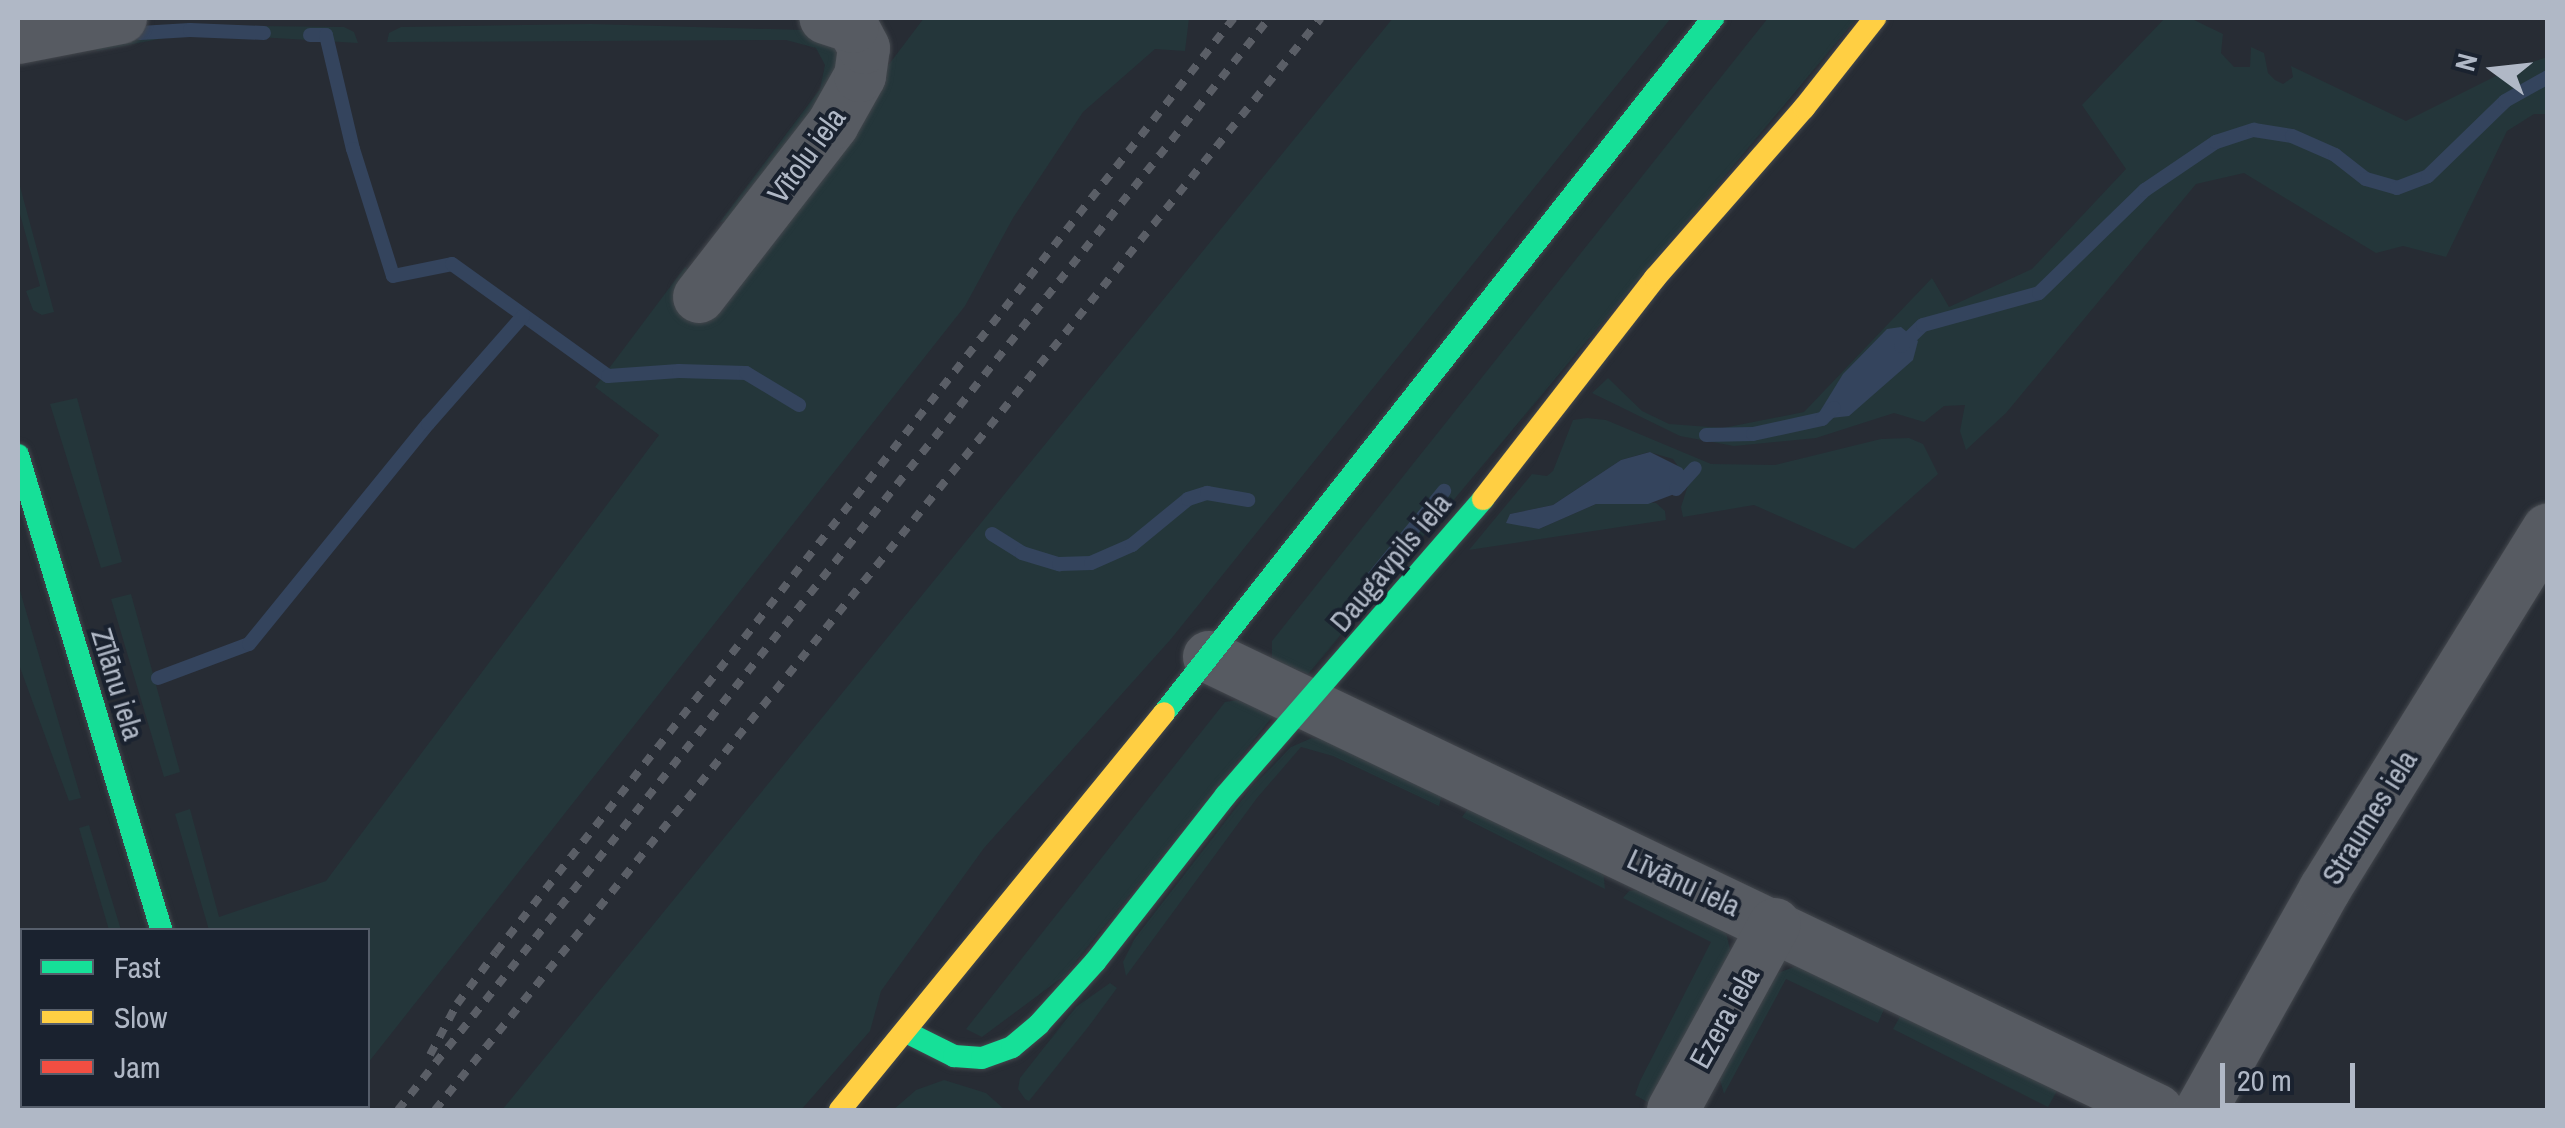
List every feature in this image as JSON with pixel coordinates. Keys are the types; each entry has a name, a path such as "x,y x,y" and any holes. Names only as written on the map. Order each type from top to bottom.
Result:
{"main road":[{"path":"840,1110 1209,656 1713,18"},
{"name":"Daugavpils iela","path":"906,1032 938,1050 970,1059 996,1055 1026,1036 1095,962 1226,795 1309,704 1502,477 1654,278 1804,108 1875,18"},
{"name":"Zīlānu iela","path":"18,455 160,928"}],"street":[{"path":"18,38 121,18"},
{"name":"Vītolu iela","path":"699,296 833,124 860,76 864,48 853,28 825,18"},
{"name":"Straumes iela","path":"2201,1110 2325,888 2548,529"},
{"name":"Līvānu iela","path":"1209,656 2157,1110"},
{"name":"Ezera iela","path":"1673,1110 1775,924"}],"shaded area":[{"path":"924,18 1189,18 1185,51 1155,49 1083,112 1013,218 965,306 370,1060 370,928 208,928 175,814 190,809 219,917 326,881 659,435 595,387 685,267 689,270 834,137"},
{"path":"1393,18 1671,18 1171,639 984,848 881,991 870,1031 801,1110 502,1110"},
{"path":"1768,18 1857,18 1308,674 1272,660 1272,641"},
{"path":"2165,18 2190,18 2223,34 2221,53 2234,67 2250,67 2251,47 2264,53 2268,73 2283,84 2293,77 2291,66 2406,121 2506,71 2547,57 2547,114 2534,114 2507,131 2446,257 2403,246 2376,253 2244,173 2196,184 2006,413 1966,450 1960,431 1965,405 1944,406 1924,422 1894,413 1816,438 1734,446 1680,436 1592,393 1608,378 1642,411 1669,424 1723,428 1804,412 1932,278 1949,307 2032,269 2126,169 2082,105"},
{"path":"591,24 803,30 833,39 847,65 725,221 720,222 820,89 825,65 816,48 786,40 387,42 389,33 401,27"},
{"path":"164,25 344,27 354,32 358,43 190,33 97,51 93,36"},
{"path":"18,179 54,312 42,315 33,310 26,291 40,286 18,207"},
{"path":"77,398 122,562 101,568 50,404"},
{"path":"1573,420 1606,420 1711,464 1775,465 1881,439 1909,438 1923,444 1938,474 1854,549 1754,505 1683,517 1681,507 1689,482 1673,459 1649,452 1621,460 1553,505 1510,514 1539,529 1596,504 1629,501 1656,503 1665,511 1666,520 1469,550 1532,474 1547,476 1553,471"},
{"path":"18,584 81,798 69,801 18,662"},
{"path":"131,594 180,772 164,777 111,599"},
{"path":"1238,700 1273,716 1064,976 982,1037 966,1029 1225,702"},
{"path":"1312,738 1351,745 1423,776 1443,791 1439,806 1333,756 1301,747 1257,798 1126,976 1123,962 1135,938 1252,787 1291,747"},
{"path":"1470,806 1603,869 1605,889 1462,817"},
{"path":"89,825 120,928 108,928 79,828"},
{"path":"1645,889 1726,932 1731,954 1651,1104 1635,1095 1640,1081 1711,942 1623,898 1629,891"},
{"path":"1799,965 1885,1007 1878,1023 1786,979 1724,1094 1719,1076 1773,975"},
{"path":"1110,983 1117,988 1029,1101 1025,1099 1018,1089 1020,1078 1076,1007"},
{"path":"1901,1015 2058,1089 2048,1107 1893,1029"},
{"path":"944,1080 986,1093 1005,1110 893,1110 916,1090"}],"water":[{"path":"1901,327 1918,341 1913,360 1849,416 1822,419 1819,413 1843,374 1887,329"},
{"path":"1650,452 1682,468 1689,478 1685,490 1648,504 1596,504 1539,529 1506,523 1510,514 1553,505 1621,460"}],"waterway":[{"path":"140,33 264,33"},
{"path":"310,35 326,35 353,149 393,276 452,264 608,376 679,371 746,373 799,405"},
{"path":"1901,346 1923,325 2039,293 2145,190 2216,142 2254,130 2292,136 2335,155 2366,179 2397,188 2428,176 2505,101 2548,77"},
{"path":"158,678 249,644 428,424 523,316"},
{"path":"1706,435 1753,434 1822,419 1834,408"},
{"path":"1676,489 1695,468"},
{"path":"1369,583 1444,491"},
{"path":"992,534 1022,553 1059,564 1091,563 1132,545 1188,499 1207,493 1248,500"}],"railway":[{"path":"430,1055 457,1004 496,952 1234,18"},
{"path":"398,1110 1269,18"},
{"path":"435,1110 1321,18"}],"traffic: fast":[{"path":"1164,713 1713,18"},
{"path":"18,455 160,928"},
{"path":"906,1032 954,1056 982,1058 1012,1047 1039,1024 1095,962 1226,795 1483,499"}],"traffic: slow":[{"path":"1483,499 1655,278 1804,108 1875,18"},
{"path":"840,1110 1164,713"}]}
